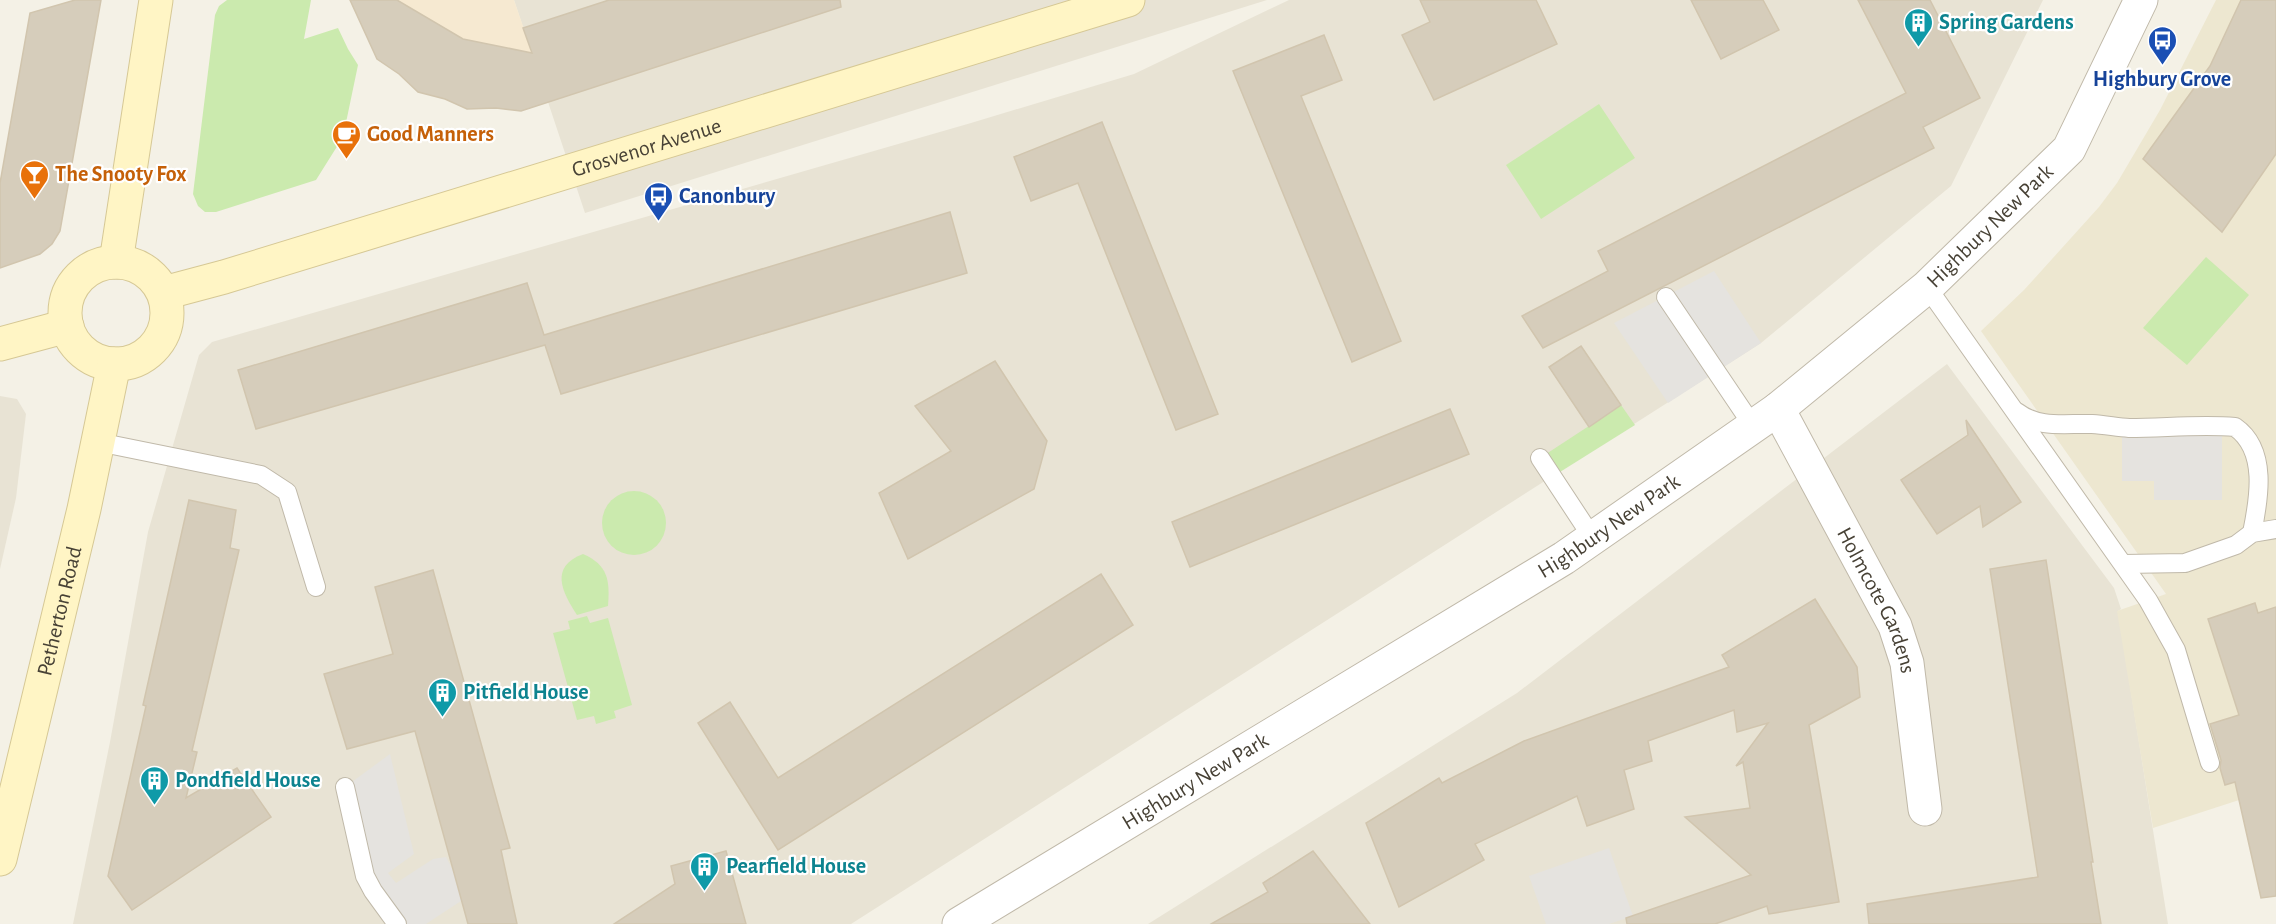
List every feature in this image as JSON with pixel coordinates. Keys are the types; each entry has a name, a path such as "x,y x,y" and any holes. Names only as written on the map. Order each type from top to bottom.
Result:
{"street":[{"path":"116,262 156,0"},
{"name":"Grosvenor Avenue","path":"164,293 1128,0"},
{"name":"Highbury New Park","path":"959,924 1564,558 1766,418 1927,287 2069,149 2140,0"},
{"path":"116,262 131,264 145,270 156,280 164,293 168,310 166,327 158,342 146,354 131,362 114,364 90,356 72,338 67,326 66,310 69,296 76,282 87,271 100,264 116,262"},
{"path":"0,344 67,326"},
{"name":"Petherton Road","path":"0,859 98,442 114,364"},
{"name":"Holmcote Gardens","path":"1766,418 1894,626 1907,663 1925,809"}],"lane":[{"path":"1927,287 2148,600 2176,650 2210,763"},
{"path":"1666,297 1766,418"},
{"path":"2013,409 2026,419 2037,423 2058,425"},
{"path":"2040,449 2038,435 2042,428 2048,425 2094,424 2128,428 2235,427 2243,432 2249,442 2257,467 2259,500 2252,533"},
{"path":"98,442 261,476 287,492 316,587"},
{"path":"1540,458 1592,537"},
{"path":"2124,564 2185,563 2236,545 2252,533 2276,529"},
{"path":"345,787 365,876 397,924"}],"shaded area":[{"path":"352,0 514,0 549,102 522,108 472,106 445,99 420,88"},
{"path":"514,0 1267,0 585,213"},
{"path":"1289,0 2043,0 1951,186 1761,343 851,924 73,924 110,742 148,532 199,355 212,342 1134,74"},
{"path":"2216,0 2276,0 2276,788 2153,828 2117,611 2166,594 1981,331 2024,290 2099,207 2117,183 2160,110"},
{"path":"1714,271 1761,343 1668,403 1614,323"},
{"path":"1947,364 2114,588 2121,609 2118,611 2168,924 1148,924 1517,693"},
{"path":"0,396 17,399 26,414 16,498 0,569"},
{"path":"2122,424 2222,425 2222,500 2154,500 2154,481 2122,481"},
{"path":"390,754 414,854 388,873 396,883 433,859 446,857 467,897 426,924 397,924 373,891 345,787"},
{"path":"1609,848 1633,916 1609,924 1546,924 1529,876"}],"green space":[{"path":"227,0 311,0 304,39 338,28 358,65 343,137 316,180 216,212 205,212 198,206 193,194 215,15 219,6"},
{"path":"1599,104 1635,158 1541,219 1506,165"},
{"path":"2206,257 2249,295 2187,365 2143,328"},
{"path":"1621,405 1635,425 1552,477 1540,458"},
{"path":"634,491 652,497 660,505 666,523 660,541 652,549 634,555 616,549 608,541 602,523 608,505 616,497"},
{"path":"583,554 598,563 606,574 608,606 577,615 563,589 562,573 572,559"},
{"path":"587,616 590,623 608,618 632,705 614,711 616,718 596,724 594,716 577,720 553,633 570,629 568,621"}],"building":[{"path":"75,0 101,0 60,231 52,244 40,254 0,268 0,183 30,13"},
{"path":"350,0 397,0 463,39 532,53 523,28 609,0 840,0 841,7 521,111 496,108 467,109 445,99 418,92 399,74 377,59"},
{"path":"1420,0 1536,0 1557,44 1434,100 1402,35 1430,22"},
{"path":"1691,0 1763,0 1779,30 1721,59"},
{"path":"1858,0 1930,0 1980,98 1923,127 1934,148 1543,348 1522,316 1608,271 1598,251 1906,93"},
{"path":"2241,0 2276,0 2276,154 2222,232 2143,159 2210,66"},
{"path":"1324,35 1342,80 1301,96 1401,341 1352,362 1233,71"},
{"path":"1102,122 1218,414 1176,430 1078,183 1031,201 1014,157"},
{"path":"950,212 967,273 561,394 545,345 256,429 238,370 527,283 544,335"},
{"path":"1581,346 1621,405 1589,427 1549,367"},
{"path":"995,361 1047,441 1034,489 908,559 879,493 951,451 915,406"},
{"path":"1450,409 1469,454 1190,567 1172,522"},
{"path":"1966,420 2021,502 1983,527 1980,506 1937,534 1901,480 1968,435"},
{"path":"189,500 236,510 230,548 239,550 192,751 197,752 186,798 237,768 271,817 132,910 108,876"},
{"path":"2046,560 2101,924 1869,924 1867,904 2038,877 1990,569"},
{"name":"Pitfield House","path":"433,570 510,848 501,850 517,924 468,924 415,731 347,749 324,674 393,654 375,587"},
{"path":"1101,574 1133,625 778,850 698,723 730,702 778,778"},
{"path":"1815,599 1857,667 1860,697 1809,725 1839,902 1769,914 1767,906 1715,924 1627,924 1626,918 1751,875 1685,817 1750,808 1743,762 1736,766 1768,723 1737,732 1734,710 1648,741 1652,761 1624,770 1634,809 1587,826 1577,796 1475,844 1484,860 1399,907 1366,823 1439,778 1442,783 1524,741 1729,667 1722,655"},
{"path":"2255,603 2258,613 2276,607 2276,896 2261,898 2235,782 2225,785 2220,768 2221,760 2210,724 2239,715 2208,619"},
{"name":"Pearfield House","path":"726,851 746,924 614,924 675,884 671,866"},
{"path":"1313,851 1370,924 1211,924 1268,892 1263,883"}],"place":[{"name":"Spring Gardens","path":"1918,48"},
{"name":"Highbury Grove","path":"2162,66"},
{"name":"Good Manners","path":"346,160"},
{"name":"The Snooty Fox","path":"34,200"},
{"name":"Canonbury","path":"658,222"},
{"name":"Pitfield House","path":"442,718"},
{"name":"Pondfield House","path":"154,806"},
{"name":"Pearfield House","path":"705,892"}]}
